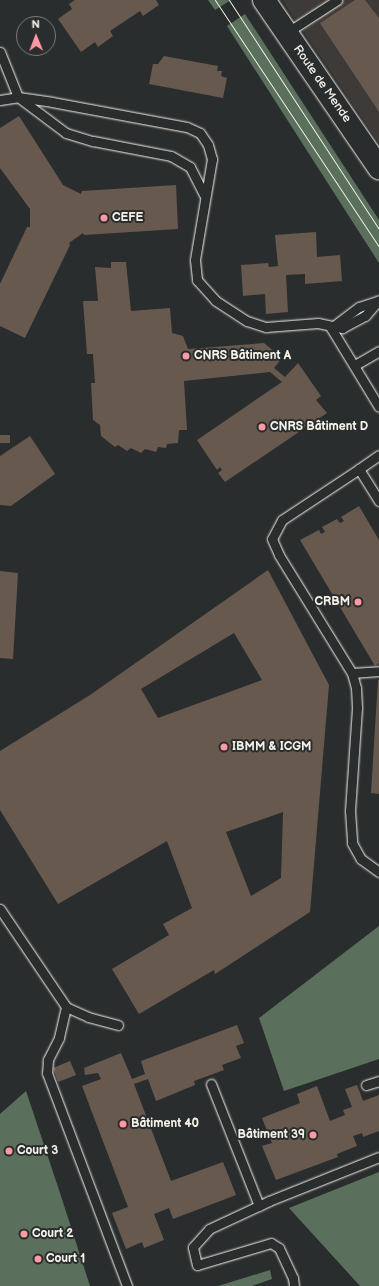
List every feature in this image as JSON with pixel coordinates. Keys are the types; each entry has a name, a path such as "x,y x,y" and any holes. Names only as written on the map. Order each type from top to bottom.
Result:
{"main road":[{"name":"Route de Mende","path":"264,0 379,168"}],"lane":[{"path":"286,33 337,0"},
{"path":"0,52 18,97 66,133 93,141 171,156 190,167 204,195"},
{"path":"0,100 18,97 186,127 200,133 208,144 212,159 211,175 204,195 195,260 197,280 202,289 246,321 257,326 318,323 331,328 379,407"},
{"path":"331,328 359,307 379,300"},
{"path":"355,366 379,351"},
{"path":"379,455 282,520 274,532 272,539 279,555 352,673 356,688 357,708 350,811 352,843 361,859 379,872"},
{"path":"359,468 379,501"},
{"path":"352,673 379,670"},
{"path":"0,909 66,1007 88,1017 118,1025"},
{"path":"66,1007 59,1038 48,1060 47,1073 127,1286"},
{"path":"366,1086 379,1081"},
{"path":"211,1084 259,1206"},
{"path":"294,1286 294,1278 279,1248 271,1243 197,1264 193,1247 209,1229 259,1206 379,1157"}],"shaded area":[{"path":"282,0 379,0 379,143 311,43"}],"green space":[{"path":"208,0 231,0 215,10"},
{"path":"245,14 379,220 379,263 227,26"},
{"path":"379,926 379,1059 284,1091 259,1018"},
{"path":"26,1091 90,1286 0,1286 0,1114"},
{"path":"379,1172 379,1286 360,1286 289,1208"},
{"path":"270,1270 272,1279 252,1286 218,1286"}],"building":[{"path":"75,0 156,0 159,5 143,16 140,11 110,31 113,36 98,47 95,42 81,52 58,19 72,9 69,4"},
{"path":"355,0 365,0 379,18 379,112 320,23"},
{"path":"164,56 218,66 217,71 222,71 221,76 227,78 223,98 149,84 153,64 158,64"},
{"name":"CEFE","path":"19,116 63,185 81,194 82,191 176,185 178,229 84,235 83,233 69,243 70,245 25,338 0,326 0,284 27,227 30,227 30,209 0,168 0,128"},
{"path":"316,232 317,257 340,255 342,281 305,284 305,274 286,275 288,312 266,314 265,294 243,296 241,265 268,263 269,267 278,266 275,235"},
{"name":"CNRS Bâtiment A","path":"111,262 126,262 131,311 170,308 172,333 183,336 188,349 264,343 282,358 274,368 285,377 298,363 321,396 316,400 327,413 225,482 218,473 222,470 220,467 217,470 197,440 282,382 270,372 184,381 187,430 179,430 178,443 167,444 166,448 158,447 156,452 145,449 141,453 131,448 127,451 118,445 115,447 101,436 100,425 93,420 91,383 95,383 93,354 87,354 83,301 98,301 95,267 111,268"},
{"path":"0,435 10,435 10,443 0,443"},
{"path":"30,436 55,474 11,506 0,505 0,456"},
{"name":"CRBM","path":"359,506 379,540 379,663 375,666 300,540 319,530 321,534 325,532 322,527 337,519 340,523 344,521 341,517"},
{"name":"IBMM & ICGM","path":"268,570 329,685 310,912 215,974 214,970 139,1014 112,969 169,935 163,924 192,908 167,841 58,904 0,810 0,751 90,695","holes":["234,633 262,680 158,718 141,689","283,812 281,878 251,896 226,832"]},
{"path":"0,571 18,573 13,659 0,658"},
{"path":"379,680 379,794 371,793"},
{"name":"Bâtiment 40","path":"237,1025 244,1043 236,1046 241,1058 222,1065 224,1070 194,1081 195,1085 156,1101 148,1079 134,1084 171,1181 223,1162 236,1195 173,1219 169,1208 154,1214 164,1240 144,1248 142,1242 126,1249 112,1213 128,1207 82,1086 101,1079 98,1073 85,1075 84,1068 121,1053 132,1079 145,1074 141,1061"},
{"path":"70,1061 76,1075 58,1082 53,1068"},
{"name":"Bâtiment 39","path":"357,1085 363,1101 379,1095 379,1131 363,1137 362,1133 353,1136 357,1146 337,1154 338,1157 276,1180 262,1146 272,1143 262,1118 300,1103 297,1094 317,1086 330,1121 345,1115 343,1110 352,1107 345,1089"}],"tram line":[{"path":"215,0 379,247"},
{"path":"229,0 379,229"}],"place":[{"name":"CEFE","path":"104,218"},
{"name":"CNRS Bâtiment A","path":"186,356"},
{"name":"CNRS Bâtiment D","path":"262,427"},
{"name":"CRBM","path":"358,602"},
{"name":"IBMM & ICGM","path":"224,747"},
{"name":"Bâtiment 40","path":"123,1124"},
{"name":"Bâtiment 39","path":"313,1135"},
{"name":"Court 3","path":"9,1151"},
{"name":"Court 2","path":"24,1234"},
{"name":"Court 1","path":"38,1259"}]}
